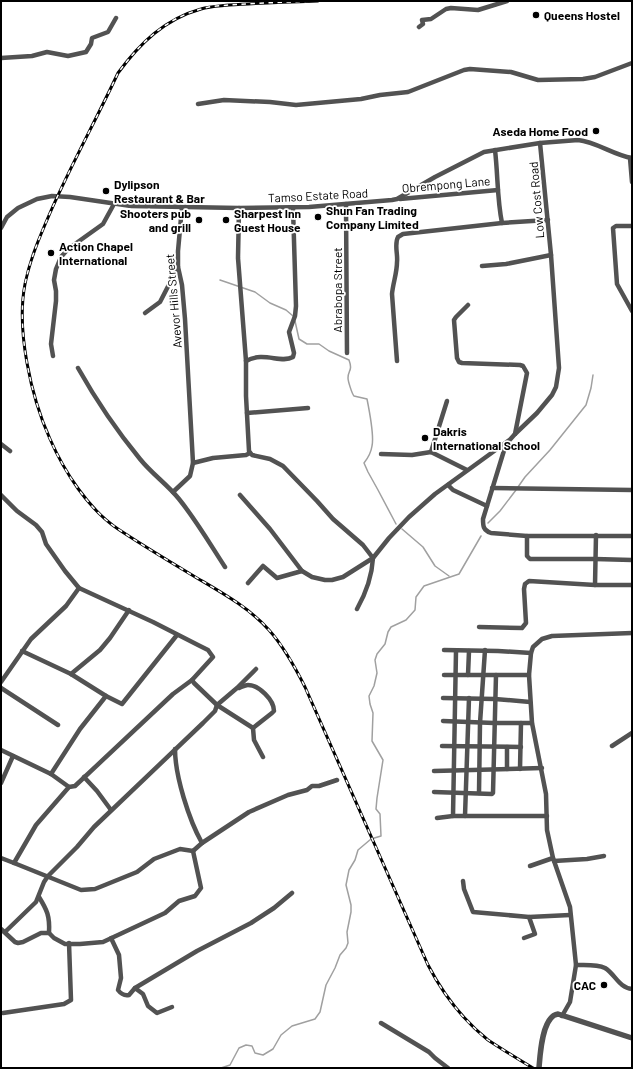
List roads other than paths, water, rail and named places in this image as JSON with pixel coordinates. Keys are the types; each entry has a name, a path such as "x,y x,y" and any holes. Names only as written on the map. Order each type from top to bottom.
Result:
{"street":[{"path":"419,27 423,24 422,20 431,19 446,9 478,10 507,1"},
{"path":"1,58 32,56 47,52 68,56 86,52 91,44 92,38 108,32 116,18"},
{"path":"198,104 224,100 296,105 361,99 408,92 470,69 511,72 538,80 589,78 632,62"},
{"name":"Tamso Estate Road","path":"1,228 10,213 37,199 52,196 70,197 131,206 293,208 397,199 474,156 484,152 540,143 583,140 631,158"},
{"name":"Low Cost Road","path":"511,438 537,413 552,395 556,387 559,368 551,255 540,143"},
{"path":"496,150 498,202 502,223"},
{"path":"631,158 632,182"},
{"name":"Obrempong Lane","path":"397,199 498,190"},
{"path":"53,356 51,344 56,301 54,280 56,269 61,258 68,249 103,224 114,204"},
{"name":"Abrabopa Street","path":"346,204 347,353"},
{"name":"Avevor Hills Street","path":"182,207 178,266 182,285 193,463"},
{"path":"239,208 238,258 246,361 247,413 250,454"},
{"path":"246,361 262,356 290,359 293,357 294,353 289,332 295,316 296,306 293,208"},
{"path":"1,218 7,217"},
{"path":"397,361 392,294 398,263 397,238 403,234 502,223 548,220"},
{"path":"632,226 616,226 613,228 617,284 632,311"},
{"path":"482,266 506,264 551,255"},
{"path":"145,313 160,302 178,266"},
{"path":"468,305 456,316 454,320 457,358 459,362 462,364 520,365 523,366 527,373 515,434"},
{"path":"78,368 97,401 141,460 183,504 225,567"},
{"path":"432,452 447,401"},
{"path":"247,413 308,408"},
{"path":"240,495 270,529 302,571 312,577 332,580 343,577 373,558 409,516 511,438"},
{"path":"511,438 504,449 487,506 483,525 486,531 491,533 527,536 632,536"},
{"path":"1,444 10,451"},
{"path":"381,454 419,455 432,452 468,470"},
{"path":"173,492 190,476 193,463 212,458 250,454 270,459 283,466 333,519 362,545 373,558"},
{"path":"448,485 453,490 487,506"},
{"path":"492,488 632,490"},
{"path":"1,495 42,532 46,544 79,588 129,610 208,650 213,657 192,680 173,694 84,778 75,786 69,787 36,825 14,863"},
{"path":"595,585 596,535"},
{"path":"527,536 527,556 530,559 632,560"},
{"path":"357,609 369,581 373,558"},
{"path":"248,583 263,566 277,578 302,571"},
{"path":"479,627 522,628 526,622 524,589 525,584 529,581 595,585 632,585"},
{"path":"1,682 31,639 66,606 79,588"},
{"path":"71,674 100,650 129,610"},
{"path":"562,1016 570,1002 576,965 570,907 554,860 547,830 546,794 532,723 530,702 529,675 531,653 533,647 542,639 552,636 632,633"},
{"path":"22,651 71,674 120,704 124,703 177,635"},
{"path":"444,650 485,650 531,653"},
{"path":"479,793 480,723 485,650"},
{"path":"453,816 456,651"},
{"path":"468,675 469,651"},
{"path":"49,932 41,933 18,944 3,930 33,906 39,897 44,882 48,876 77,847 94,827 209,717 215,711 217,705 256,669"},
{"path":"444,675 529,675"},
{"path":"434,792 466,794 493,793 496,675"},
{"path":"192,680 217,705 253,728"},
{"path":"237,688 246,685 252,686 264,693 274,706 272,713 253,728"},
{"path":"1,688 58,725"},
{"path":"50,774 80,729 106,696"},
{"path":"443,698 495,699 530,702"},
{"path":"465,816 469,698"},
{"path":"443,722 532,723"},
{"path":"520,769 521,723"},
{"path":"253,728 254,740 263,757"},
{"path":"612,746 632,733"},
{"path":"442,746 521,746"},
{"path":"507,747 508,769"},
{"path":"175,749 176,763 186,803 197,834 202,843"},
{"path":"1,750 50,774 69,787"},
{"path":"1,783 13,756"},
{"path":"434,771 542,768"},
{"path":"84,778 97,791 111,810"},
{"path":"193,851 202,843 249,812 288,795 307,790 312,786 319,786 337,780"},
{"path":"437,818 453,816 547,816"},
{"path":"1,858 81,890 95,889 137,872 154,859 180,849 193,851"},
{"path":"39,897 50,920 49,932 54,938 69,944 103,942 165,913 179,901 195,896 201,888 193,851"},
{"path":"530,866 554,860 587,859 604,856"},
{"path":"463,881 464,889 473,912 529,917 570,915"},
{"path":"111,938 119,956 121,978 118,990 122,994 129,995 135,988 197,951 251,923 274,908 292,893"},
{"path":"524,938 535,934 529,917"},
{"path":"3,1014 64,1004 72,1000 69,944"},
{"path":"576,965 598,966 604,968 611,973 622,986 632,989"},
{"path":"135,988 143,994 148,1006 154,1012 160,1012 172,1007"},
{"path":"540,1068 542,1042 550,1017 554,1014 632,1038"},
{"path":"381,1022 429,1052 448,1068"}],"waterway":[{"path":"220,280 255,292 270,303 286,310 293,316"},
{"path":"295,321 299,339 307,344 319,344 329,351 349,360 350,368 348,378 351,390 354,396 367,399 370,416 372,446 371,451 364,463 396,524"},
{"path":"518,487 586,405 593,375"},
{"path":"488,523 500,511 516,490"},
{"path":"402,529 423,547 435,566 449,576"},
{"path":"221,1068 230,1065 239,1048 246,1045 252,1046 255,1053 263,1055 273,1049 281,1035 292,1026 315,1019 320,1012 326,985 340,955 348,943 347,932 351,905 346,885 349,870 355,860 358,850 371,839 381,836 380,814 376,809 383,760 372,741 373,713 369,696 374,686 377,673 375,660 377,654 385,644 391,627 406,620 415,610 416,597 424,586 459,574 481,536"}],"railway":[{"path":"318,1 229,5 211,7 188,13 176,19 154,34 144,42 126,62 118,73 66,177 32,257 25,284 22,322 31,384 43,422 62,464 78,488 97,511 107,521 127,535 242,606 261,622 280,643 305,687 434,976 454,1006 470,1024 488,1040 533,1068"}],"place":[{"name":"Queens Hostel","path":"536,15"},
{"name":"Aseda Home Food","path":"596,131"},
{"name":"Dylipson Restaurant & Bar","path":"106,191"},
{"name":"Shun Fan Trading Company Limited","path":"318,217"},
{"name":"Shooters pub and grill","path":"199,220"},
{"name":"Sharpest Inn Guest House","path":"226,220"},
{"name":"Action Chapel International","path":"51,253"},
{"name":"Dakris International School","path":"425,438"},
{"name":"CAC","path":"604,985"}]}
